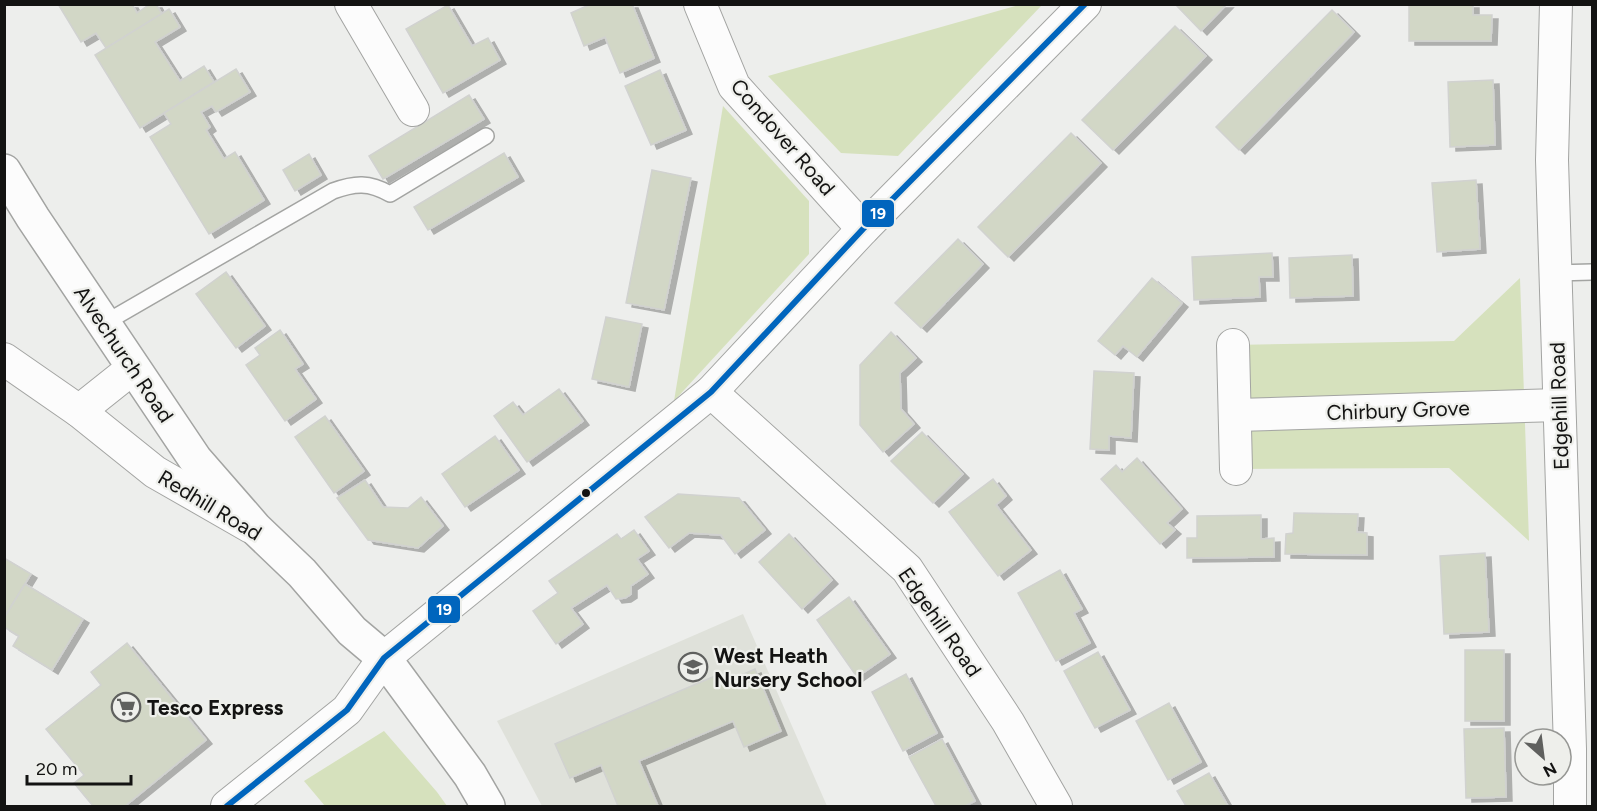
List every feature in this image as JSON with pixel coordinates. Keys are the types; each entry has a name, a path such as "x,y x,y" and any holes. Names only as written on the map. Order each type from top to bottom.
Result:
{"street":[{"path":"351,4 413,110"},
{"path":"227,807 347,710 384,658 711,392 863,229 1086,4"},
{"name":"Edgehill Road","path":"1556,4 1552,160 1570,807"},
{"name":"Condover Road","path":"707,8 734,86 863,229"},
{"name":"Alvechurch Road","path":"4,171 195,459 256,529"},
{"path":"1233,345 1237,415 1236,469"},
{"name":"Redhill Road","path":"4,359 79,411 155,472 256,529 302,573 352,631 384,658 470,775 488,807"},
{"path":"79,411 133,368"},
{"name":"Edgehill Road","path":"711,392 907,569 1008,722 1056,807"},
{"name":"Chirbury Grove","path":"1237,415 1559,405"}],"lane":[{"path":"104,324 333,191 355,183 376,186 390,194 486,136"},
{"path":"1555,273 1593,272"}],"shaded area":[{"name":"West Heath Nursery School","path":"743,614 827,806 542,806 497,721"}],"green space":[{"path":"1022,4 1042,5 898,156 841,153 768,76"},
{"path":"723,106 809,201 809,254 674,401"},
{"path":"1520,278 1529,541 1449,468 1236,469 1233,345 1454,341"},
{"path":"384,731 447,806 325,806 304,781"}],"building":[{"path":"58,4 132,4 137,13 150,4 156,4 162,14 106,48 96,33 81,42"},
{"path":"591,4 632,4 654,58 620,73 605,37 584,46 571,13"},
{"path":"1175,4 1227,4 1201,31"},
{"path":"1409,4 1473,4 1473,15 1492,15 1491,41 1409,41"},
{"path":"448,5 472,46 488,38 500,60 443,93 406,29"},
{"path":"169,9 180,27 155,42 180,81 204,66 214,82 140,128 95,55"},
{"path":"1332,10 1354,32 1239,150 1216,127"},
{"path":"1175,26 1206,56 1113,150 1082,120"},
{"path":"236,69 250,92 216,112 212,106 201,112 210,127 206,130 224,159 235,152 264,200 209,234 150,137 171,124 164,113"},
{"path":"660,70 686,130 651,145 625,86"},
{"path":"1493,80 1495,145 1450,147 1448,82"},
{"path":"469,95 484,119 383,179 369,156"},
{"path":"1071,133 1101,163 1008,257 978,227"},
{"path":"504,153 518,177 428,230 414,207"},
{"path":"309,154 321,175 295,191 283,170"},
{"path":"652,170 691,178 664,310 626,303"},
{"path":"1476,180 1480,249 1437,252 1432,183"},
{"path":"958,239 983,264 921,328 895,303"},
{"path":"1272,253 1273,277 1259,277 1260,297 1194,300 1192,257"},
{"path":"1352,255 1353,296 1290,298 1289,258"},
{"path":"226,272 265,326 236,348 196,294"},
{"path":"1152,278 1182,303 1137,357 1123,346 1115,355 1098,341"},
{"path":"606,317 642,324 629,387 592,379"},
{"path":"280,330 303,364 295,369 316,399 285,421 246,365 260,355 255,348"},
{"path":"891,332 916,358 900,373 901,409 914,424 883,452 860,425 860,365"},
{"path":"1094,371 1134,373 1131,438 1109,436 1109,450 1090,449"},
{"path":"559,389 583,421 527,462 494,416 513,402 523,415"},
{"path":"325,416 364,471 334,493 295,437"},
{"path":"922,432 963,474 933,503 891,461"},
{"path":"495,436 519,470 465,507 442,474"},
{"path":"1137,458 1182,509 1167,523 1175,530 1160,544 1101,479 1116,465 1122,472"},
{"path":"993,479 1006,496 996,505 1031,550 998,576 949,512"},
{"path":"365,480 383,507 408,508 421,497 443,526 418,548 368,540 337,498"},
{"path":"678,494 739,498 765,530 735,554 721,535 689,533 669,548 645,517"},
{"path":"1294,513 1358,514 1357,532 1367,533 1367,555 1285,554 1286,534 1293,533"},
{"path":"1261,515 1261,539 1274,538 1274,557 1187,558 1187,538 1197,538 1197,516"},
{"path":"634,530 649,551 637,559 648,574 631,586 631,594 625,598 616,599 607,585 571,608 583,624 556,644 533,611 558,593 549,581 617,534 621,539"},
{"path":"789,534 832,580 802,609 759,562"},
{"path":"1485,553 1489,632 1444,634 1440,556"},
{"path":"4,558 31,574 4,618"},
{"path":"1060,570 1082,609 1074,613 1090,643 1056,661 1018,593"},
{"path":"25,584 83,619 52,670 13,646 19,636 4,627 4,618"},
{"path":"849,597 890,654 857,677 817,620"},
{"name":"Tesco Express","path":"127,643 206,740 125,806 93,806 74,783 84,775 46,729 101,685 91,672"},
{"path":"1465,650 1504,650 1504,721 1465,721"},
{"path":"1098,652 1130,710 1095,728 1064,671"},
{"path":"755,669 781,731 744,747 733,721 639,761 658,806 618,806 601,765 570,778 555,744 715,676 719,685"},
{"path":"906,674 937,733 903,751 872,692"},
{"path":"1169,703 1201,762 1168,780 1136,721"},
{"path":"1504,728 1506,797 1466,798 1464,729"},
{"path":"942,739 975,801 965,806 936,806 909,757"},
{"path":"1209,773 1228,806 1186,806 1177,791"}],"transit line":[{"name":"19","path":"227,806 347,710 384,658 711,392 863,229 1085,4"}],"place":[{"name":"West Heath Nursery School","path":"693,667"},
{"name":"Tesco Express","path":"126,707"}]}
